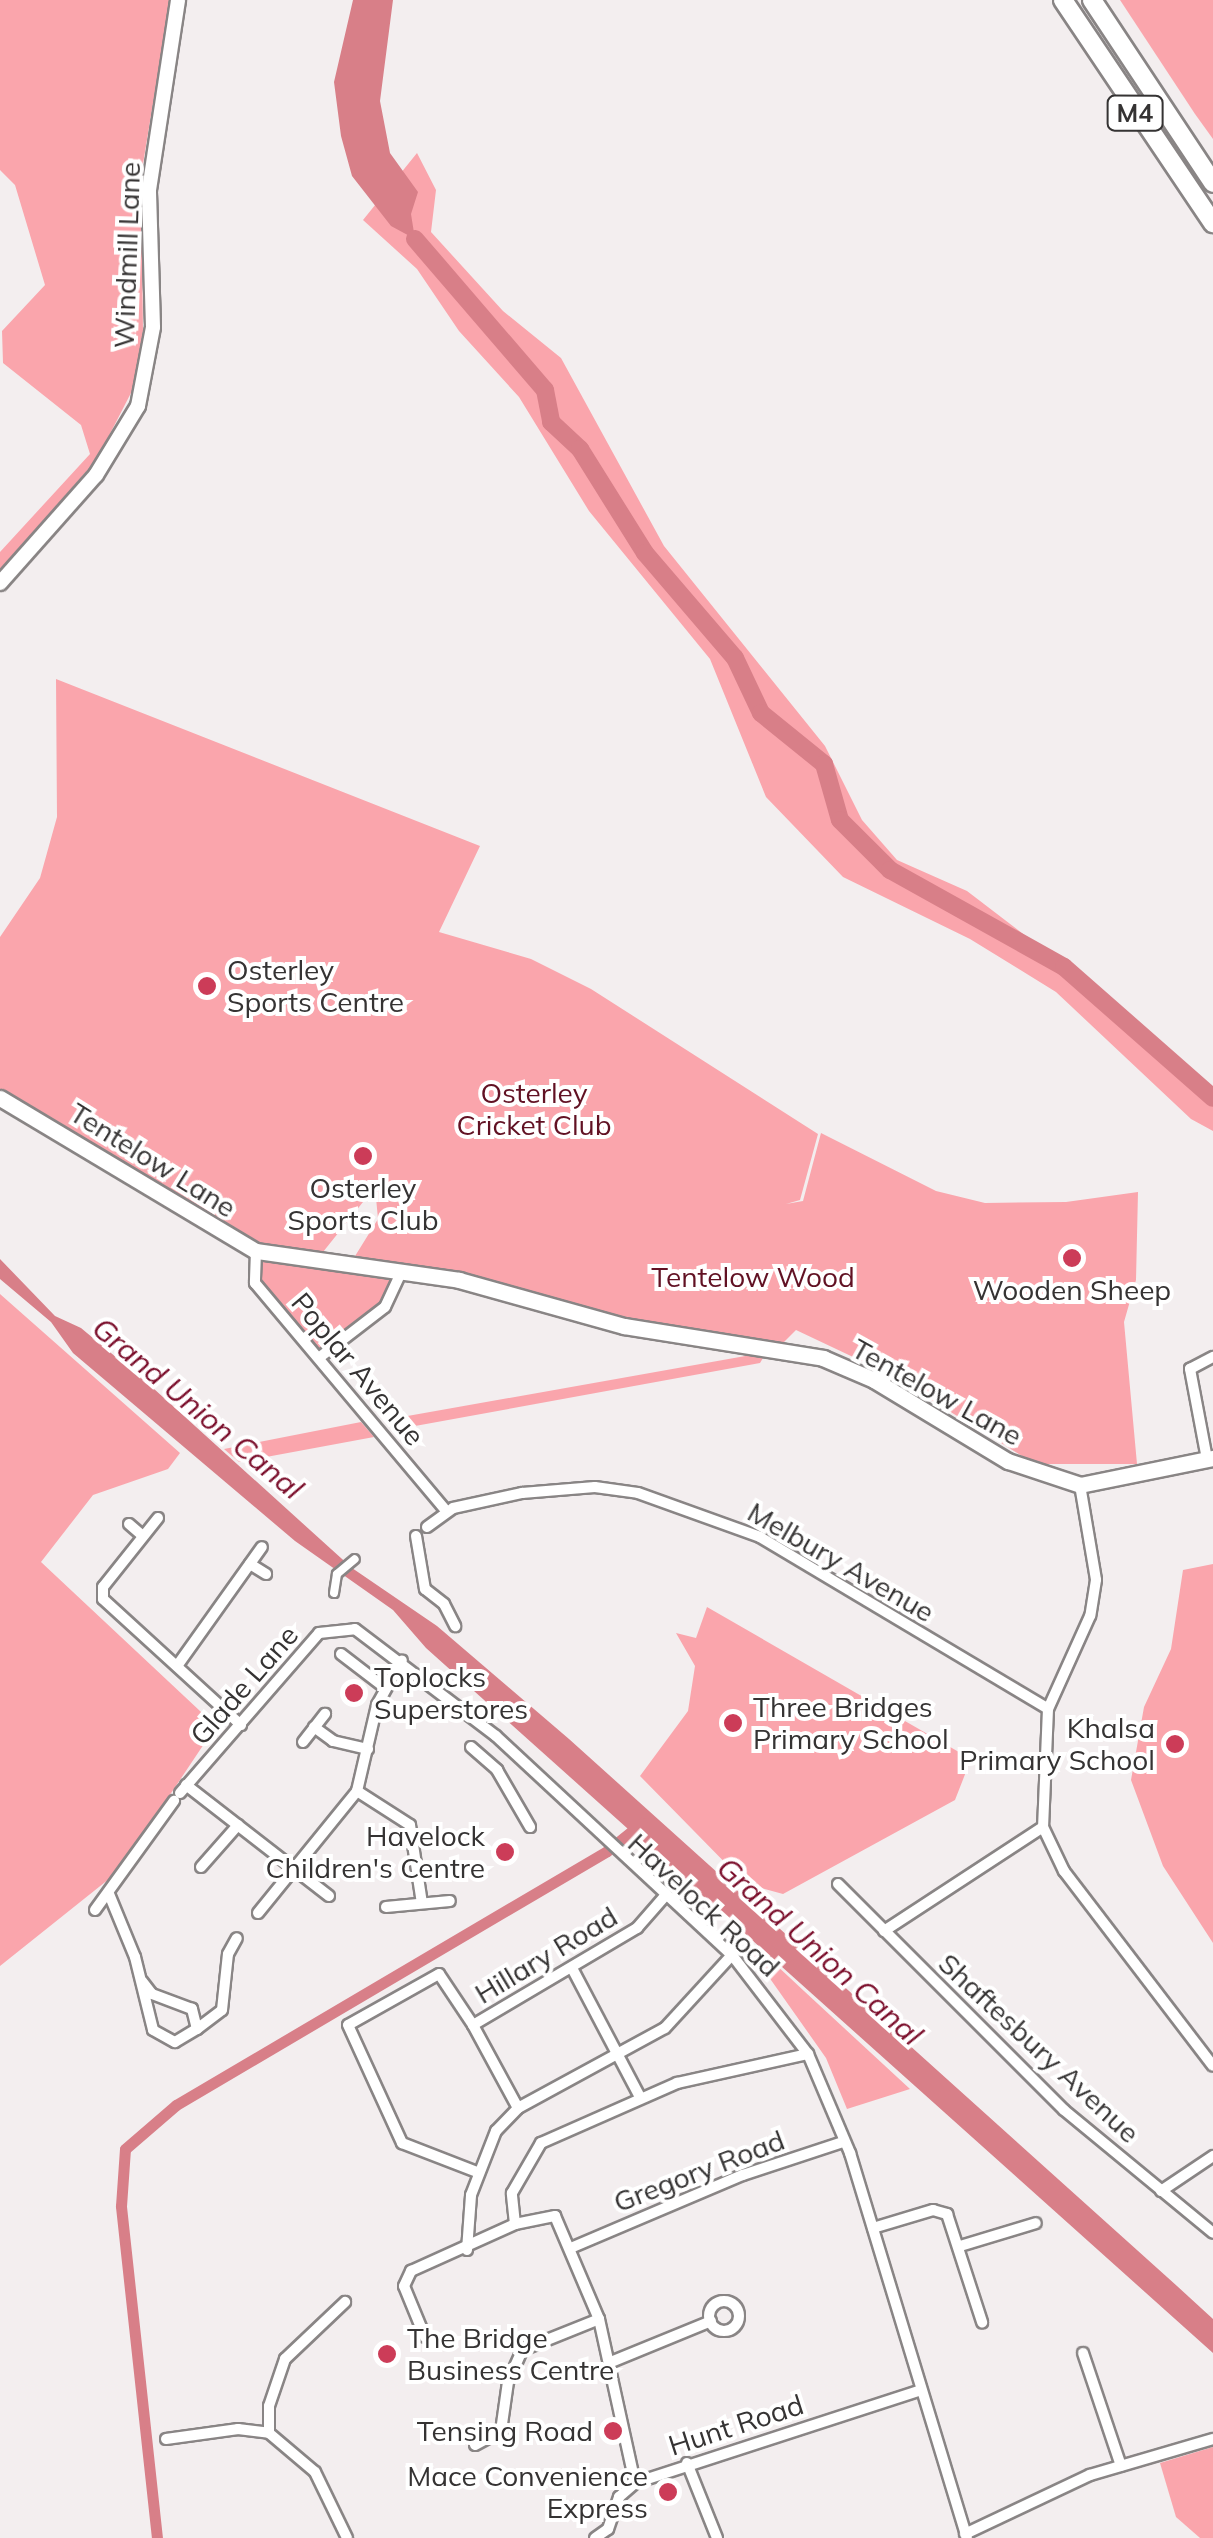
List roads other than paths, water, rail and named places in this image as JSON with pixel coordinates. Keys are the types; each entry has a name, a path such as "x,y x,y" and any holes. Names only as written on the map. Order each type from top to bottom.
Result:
{"highway":[{"name":"M4","path":"1064,0 1213,223"},
{"name":"M4","path":"1092,0 1213,183"}],"main road":[{"name":"Windmill Lane","path":"0,583 96,476 138,406 153,327 149,190 178,0"},
{"name":"Tentelow Lane","path":"0,1098 256,1251 402,1271 624,1326 823,1358 874,1380 1008,1461 1080,1485"},
{"path":"1080,1485 1210,1459"}],"street":[{"name":"Poplar Avenue","path":"256,1251 256,1283 446,1511"},
{"path":"320,1357 385,1307 402,1271"},
{"path":"1210,1459 1190,1369 1213,1358"},
{"path":"1080,1485 1096,1580 1090,1616 1048,1710 1042,1827 1064,1871 1213,2066"},
{"name":"Melbury Avenue","path":"427,1527 446,1511 522,1493 596,1487 696,1510 760,1536 1048,1710"},
{"path":"158,1518 104,1587 103,1599 241,1725"},
{"path":"130,1524 143,1536"},
{"path":"416,1536 424,1588 444,1604 455,1626"},
{"path":"178,1666 262,1547"},
{"path":"334,1593 337,1574 355,1559"},
{"path":"250,1564 266,1574"},
{"name":"Glade Lane","path":"95,1910 180,1793 326,1628 355,1629 402,1660"},
{"path":"341,1654 384,1687"},
{"path":"258,1913 296,1873 357,1791 384,1687 402,1660"},
{"name":"Havelock Road","path":"402,1660 496,1736 624,1860 732,1955 808,2054 873,2228 966,2536"},
{"path":"303,1742 325,1714"},
{"path":"314,1728 332,1741 368,1749"},
{"path":"496,1736 475,1751 497,1770 530,1827"},
{"path":"357,1791 410,1826 422,1904"},
{"path":"180,1793 238,1825 329,1896"},
{"path":"201,1867 238,1825"},
{"path":"884,1930 1042,1827"},
{"name":"Shaftesbury Avenue","path":"838,1884 1064,2110 1213,2233"},
{"path":"109,1894 142,1981 158,2038 175,2042 218,2014 237,1938"},
{"name":"Hillary Road","path":"518,2108 472,2025 636,1928 665,1896"},
{"path":"386,1907 450,1900"},
{"path":"468,2250 477,2172 490,2140 518,2108 620,2058 678,2016 732,1955"},
{"path":"572,1968 639,2095"},
{"path":"472,2025 439,1974 350,2029 402,2143 477,2172"},
{"path":"142,1981 152,1994 218,2014"},
{"path":"192,2009 197,2029"},
{"path":"515,2224 512,2193 541,2143 639,2095 808,2054"},
{"name":"Gregory Road","path":"573,2247 743,2174 843,2142"},
{"path":"1161,2191 1213,2156"},
{"path":"873,2228 933,2210 947,2214 982,2319 994,2312"},
{"path":"425,2337 406,2293 407,2275 468,2250 515,2224 555,2216 573,2247 600,2320 635,2484 595,2538"},
{"path":"960,2246 1036,2223"},
{"path":"270,2434 269,2406 285,2359 345,2302"},
{"path":"475,2445 501,2432 508,2382 522,2350 600,2320"},
{"path":"611,2362 711,2321"},
{"path":"1083,2354 1121,2466"},
{"name":"Hunt Road","path":"635,2484 687,2463 921,2390"},
{"path":"170,2439 238,2429 270,2434 315,2472 346,2538"},
{"path":"966,2536 1121,2466 1213,2439"},
{"path":"687,2463 716,2538"}],"waterway":[{"path":"415,239 545,390 551,422 580,449 645,553 735,658 761,713 824,764 840,820 890,870 1064,967 1213,1098"},
{"path":"157,2538 121,2206 125,2149 176,2105 607,1851 642,1823"}],"place":[{"name":"Osterley Sports Centre","path":"207,986"},
{"name":"Osterley Sports Club","path":"363,1156"},
{"name":"Wooden Sheep","path":"1072,1258"},
{"name":"Toplocks Superstores","path":"354,1693"},
{"name":"Three Bridges Primary School","path":"733,1723"},
{"name":"Khalsa Primary School","path":"1175,1744"},
{"name":"Havelock Children's Centre","path":"505,1852"},
{"name":"The Bridge Business Centre","path":"387,2354"},
{"name":"Tensing Road","path":"613,2431"},
{"name":"Mace Convenience Express","path":"668,2492"}],"park label":[{"name":"Osterley Cricket Club","path":"534,1109"},
{"name":"Tentelow Wood","path":"753,1277"}],"water label":[{"name":"Grand Union Canal","path":"198,1408"},
{"name":"Grand Union Canal","path":"820,1951"}]}
